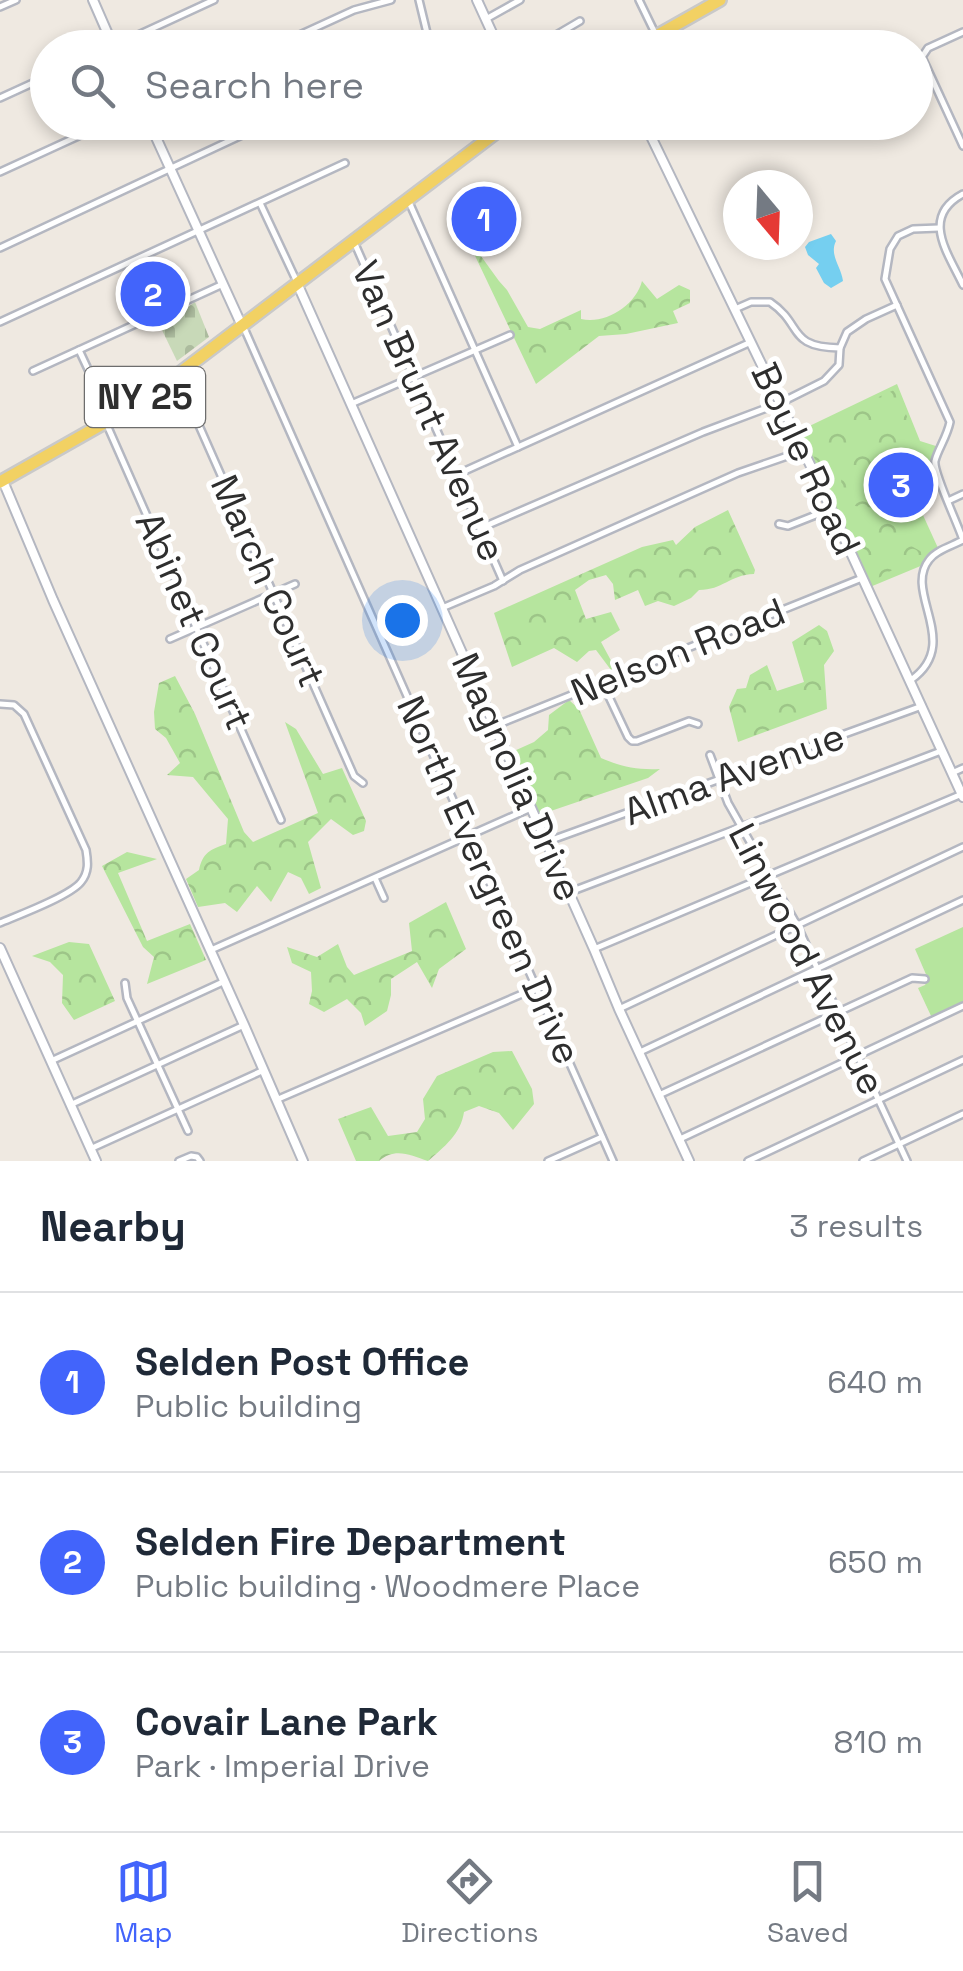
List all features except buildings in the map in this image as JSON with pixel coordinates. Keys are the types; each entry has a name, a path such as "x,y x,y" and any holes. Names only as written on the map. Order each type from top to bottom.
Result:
{"main road":[{"path":"667,30 720,0"},
{"name":"NY 25","path":"2,482 109,421 176,375 486,140"}],"street":[{"path":"0,8 16,0"},
{"path":"93,0 106,30"},
{"path":"150,30 214,0"},
{"path":"349,0 354,10"},
{"path":"310,30 354,10 391,0"},
{"path":"419,0 425,30"},
{"path":"477,0 491,30"},
{"path":"486,19 520,0"},
{"path":"639,0 653,30"},
{"path":"565,30 580,21"},
{"path":"933,47 963,32"},
{"path":"933,82 963,146"},
{"path":"0,98 30,84"},
{"path":"0,172 70,140"},
{"path":"157,140 242,326"},
{"path":"0,248 232,140"},
{"name":"Boyle Road","path":"653,140 832,509 962,796"},
{"path":"0,322 345,163"},
{"path":"963,194 944,209 938,228 963,285"},
{"path":"408,200 518,447"},
{"path":"260,203 298,284"},
{"path":"933,598 924,577 926,564 963,540 934,464 950,422 885,279 893,241 912,229 938,228"},
{"name":"Van Brunt Avenue","path":"354,241 503,581"},
{"path":"32,372 224,284"},
{"name":"Magnolia Drive","path":"298,284 689,1161"},
{"path":"736,309 752,302 770,302 801,340 815,346 840,348"},
{"path":"480,528 824,381 839,365 840,348 851,328 897,306"},
{"name":"North Evergreen Drive","path":"242,326 613,1161"},
{"path":"351,404 510,335"},
{"path":"456,475 751,342"},
{"name":"Abinet Court","path":"80,350 281,820"},
{"path":"839,365 848,368"},
{"name":"March Court","path":"176,375 354,776 363,783"},
{"path":"950,422 963,421"},
{"path":"442,608 738,474 802,451"},
{"path":"2,482 303,1161"},
{"path":"948,501 963,494"},
{"path":"780,524 788,526 832,509"},
{"name":"Nelson Road","path":"494,726 862,578"},
{"path":"170,639 295,584"},
{"path":"911,680 934,668"},
{"path":"602,682 632,741 689,721 698,724"},
{"path":"0,704 14,705 24,714 88,862 87,872 75,888 0,923"},
{"name":"Alma Avenue","path":"546,842 922,706"},
{"path":"569,892 941,750"},
{"name":"Linwood Avenue","path":"710,755 728,803 797,925 907,1161"},
{"path":"952,773 963,768"},
{"path":"594,949 962,796"},
{"path":"211,950 531,808"},
{"path":"619,1008 963,847"},
{"path":"375,878 384,898"},
{"path":"639,1052 963,900"},
{"path":"0,948 2,960 96,1161"},
{"path":"659,1095 912,978 924,979"},
{"path":"51,1061 224,982"},
{"path":"125,983 127,998 188,1131"},
{"path":"276,1100 536,988"},
{"path":"679,1139 963,1006"},
{"path":"70,1105 244,1025"},
{"path":"748,1161 963,1060"},
{"path":"90,1148 264,1070"},
{"path":"863,1161 963,1114"},
{"path":"548,1161 602,1138"},
{"path":"179,1161 191,1156 200,1161"}],"green space":[{"path":"458,220 528,327 540,329 581,310 581,319 609,316 633,298 642,281 657,299 679,285 690,290 690,303 673,311 678,323 599,336 536,384"},
{"path":"195,302 209,337 177,361 160,326"},
{"path":"897,384 920,441 939,447 933,463 937,480 912,491 938,548 923,565 870,587 799,431"},
{"path":"894,390 917,443 930,448 922,481 907,491 917,520 902,530 904,542 922,552 922,561 899,566 877,579 869,577 857,549 878,526 885,510 842,500 841,476 832,481 821,472 802,432"},
{"path":"728,510 754,574 699,590 674,606 658,601 645,606 638,590 615,600 613,584 606,575 589,580 575,590 586,619 611,612 620,630 601,642 615,668 611,670 596,650 577,662 554,648 512,667 494,613 642,547 673,540 676,545 695,527"},
{"path":"819,625 827,631 834,651 824,665 827,709 738,742 729,707 737,689 746,688 750,675 767,665 777,691 804,682 792,642"},
{"path":"175,676 244,832 253,842 318,813 285,722 296,729 323,774 342,768 366,821 364,831 353,835 331,819 308,842 321,888 309,894 301,878 288,872 271,902 257,886 237,912 225,903 198,907 186,879 199,870 208,852 226,844 228,819 193,777 167,775 180,763 166,738 155,729 154,712 159,683"},
{"path":"569,700 579,709 601,758 630,767 660,769 648,778 539,815 514,751 548,730 549,715"},
{"path":"127,852 157,859 118,873 147,941 190,924 206,960 147,984 154,957 143,947 102,866"},
{"path":"446,902 466,949 439,969 432,988 417,962 391,979 387,1011 365,1026 361,1013 347,999 324,1012 309,1004 311,972 292,963 287,947 317,957 338,944 354,975 412,951 409,923"},
{"path":"963,927 963,1003 932,1018 918,988 928,979 915,949"},
{"path":"69,942 89,944 115,1001 74,1020 62,1003 63,975 50,962 32,956"},
{"path":"512,1051 532,1089 534,1104 513,1130 499,1113 479,1106 464,1112 456,1133 428,1161 397,1153 379,1161 356,1161 338,1119 371,1107 388,1136 417,1132 425,1119 423,1099 437,1076 493,1052"}],"water":[{"path":"831,234 836,241 835,256 843,281 831,288 816,268 819,264 813,259 813,241"}],"place":[{"name":"Selden Post Office","path":"484,219"},
{"name":"Selden Fire Department","path":"153,294"},
{"name":"Covair Lane Park","path":"901,485"}]}
